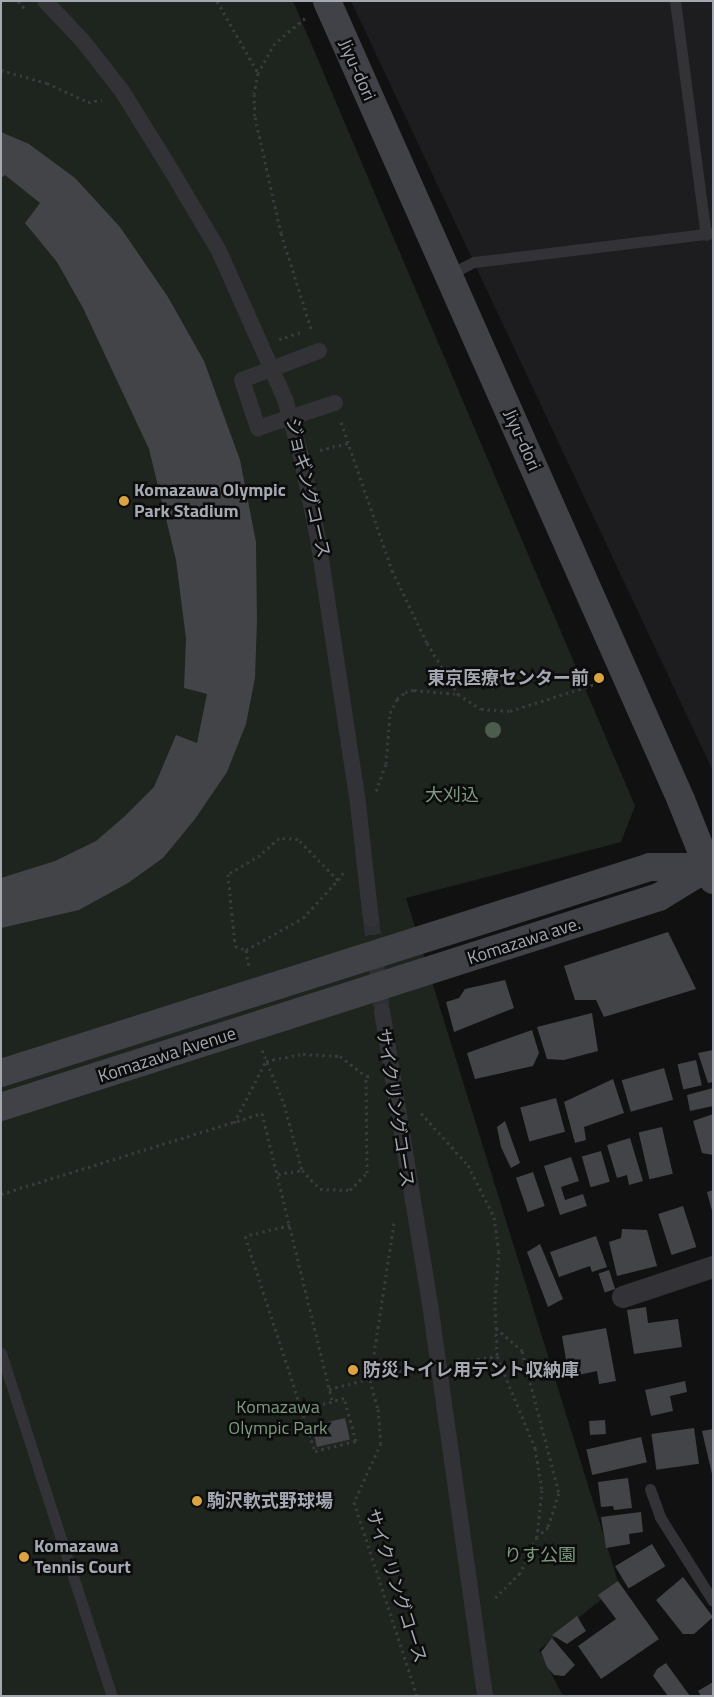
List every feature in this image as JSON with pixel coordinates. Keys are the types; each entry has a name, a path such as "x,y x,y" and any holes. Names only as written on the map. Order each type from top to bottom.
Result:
{"main road":[{"name":"Jiyu-dori","path":"327,1 711,871"},
{"name":"Komazawa ave.","path":"329,968 650,867 711,871"},
{"name":"Komazawa ave.","path":"333,1002 659,897 711,871"},
{"name":"Komazawa Avenue","path":"1,1073 329,968"},
{"name":"Komazawa Avenue","path":"1,1107 333,1002"}],"street":[{"path":"46,1 82,40 122,91 219,251 285,399 301,456 318,539 358,804 371,919"},
{"path":"319,351 242,380 258,428 335,403"},
{"path":"382,1011 398,1093 436,1366 475,1612 485,1696"},
{"path":"623,1297 713,1267"}],"lane":[{"path":"448,275 474,262 709,234 675,1"},
{"path":"1,1353 112,1696"},
{"path":"650,1489 664,1524 713,1600"}],"path":[{"path":"217,1 258,73"},
{"path":"306,18 276,42 258,73 254,94 260,140 288,260 319,351"},
{"path":"1,70 47,83 88,102 113,98 122,91"},
{"path":"260,344 311,330"},
{"path":"335,403 395,578 427,643 458,694 481,709 510,711 596,684"},
{"path":"301,456 348,443"},
{"path":"358,804 380,788 386,764 390,713 397,699 405,692 414,690 458,694"},
{"path":"279,838 298,838 338,880 303,918 246,950 235,946 228,874 260,855 279,838"},
{"path":"246,950 249,966"},
{"path":"303,1054 340,1056 366,1076 367,1173 350,1190 320,1189 302,1170 284,1104 266,1061 303,1054"},
{"path":"234,1123 266,1061"},
{"path":"398,1093 436,1128 468,1165 494,1217 499,1251 495,1328 497,1356 535,1448 542,1490 537,1537 520,1573 505,1591 475,1612"},
{"path":"1,1194 262,1113 332,1401"},
{"path":"278,1174 302,1170"},
{"name":"サイクリングコース","path":"395,1214 370,1380 378,1409 381,1443 354,1502 417,1696"},
{"path":"290,1225 245,1236 315,1451 356,1441 344,1398 302,1410"},
{"path":"495,1328 522,1351 559,1493 548,1527 537,1537"},
{"path":"328,1389 382,1376 497,1356"}],"shaded area":[{"path":"351,1 713,1 713,771"}],"green space":[{"name":"Komazawa Olympic Park","path":"1,1 293,1 635,806 621,842 406,898 619,1585 539,1650 563,1696 1,1696"}],"building":[{"path":"1,132 29,144 75,178 120,227 168,297 204,361 240,460 256,542 257,621 255,678 246,724 227,772 195,819 163,858 128,883 79,910 1,928 1,878 55,861 96,841 125,816 154,787 176,735 197,743 207,694 184,688 186,639 176,560 149,449 83,308 57,262 25,223 40,203 5,175 1,178"},
{"path":"668,932 696,989 604,1017 596,1000 575,1000 564,966"},
{"path":"505,980 514,1008 454,1032 446,1002 459,998 465,989"},
{"path":"592,1013 598,1051 564,1060 547,1059 537,1027"},
{"path":"532,1030 539,1053 533,1066 475,1079 467,1053"},
{"path":"713,1050 713,1082 708,1083 698,1053"},
{"path":"696,1060 702,1085 683,1090 677,1064"},
{"path":"664,1068 673,1100 631,1112 622,1080"},
{"path":"613,1079 624,1113 584,1127 586,1140 575,1143 564,1102"},
{"path":"713,1088 713,1106 690,1111 687,1095"},
{"path":"556,1098 565,1132 529,1141 520,1108"},
{"path":"713,1114 713,1155 702,1153 693,1121"},
{"path":"505,1121 520,1163 511,1168 501,1147 497,1127"},
{"path":"662,1127 673,1174 649,1179 639,1132"},
{"path":"630,1138 643,1181 629,1185 627,1175 617,1178 607,1145"},
{"path":"601,1151 610,1182 591,1187 582,1157"},
{"path":"571,1157 579,1181 561,1187 565,1200 583,1194 587,1206 560,1215 544,1166"},
{"path":"533,1172 545,1206 528,1212 516,1178"},
{"path":"713,1190 713,1211 712,1211 707,1192"},
{"path":"683,1206 696,1247 672,1255 658,1214"},
{"path":"622,1229 647,1230 657,1266 617,1276 609,1242 621,1238"},
{"path":"596,1236 607,1267 592,1272 590,1266 559,1277 550,1252"},
{"path":"540,1244 563,1299 548,1307 527,1252"},
{"path":"609,1270 615,1289 605,1292 599,1273"},
{"path":"646,1307 648,1323 678,1319 682,1347 634,1354 627,1310"},
{"path":"606,1328 616,1381 599,1384 597,1371 569,1377 562,1336"},
{"name":"防災トイレ用テント収納庫","path":"356,1365 357,1373 350,1374 349,1367"},
{"path":"685,1381 687,1392 670,1396 673,1411 651,1416 645,1390"},
{"path":"345,1418 350,1439 317,1447 312,1426"},
{"path":"605,1420 606,1434 590,1435 589,1421"},
{"path":"694,1428 699,1464 656,1470 651,1434"},
{"path":"713,1429 713,1474 712,1474 702,1431"},
{"path":"641,1437 647,1462 592,1475 586,1450"},
{"path":"628,1478 632,1508 614,1510 613,1506 601,1507 598,1482"},
{"path":"641,1512 643,1532 629,1534 630,1544 606,1548 601,1517"},
{"path":"652,1544 665,1566 629,1588 615,1566"},
{"path":"683,1577 713,1617 694,1634 683,1634 656,1600"},
{"path":"618,1581 659,1639 601,1679 578,1646 616,1619 598,1595"},
{"path":"577,1616 586,1631 567,1644 552,1635"},
{"path":"552,1638 575,1665 564,1676 554,1675 547,1667 541,1652"},
{"path":"666,1663 690,1696 668,1696 653,1676 657,1669"},
{"path":"713,1682 713,1696 701,1696 698,1691"}],"tunnel":[{"path":"371,919 382,1011"}],"place":[{"name":"Komazawa Olympic Park Stadium","path":"124,501"},
{"name":"東京医療センター前","path":"599,678"},
{"name":"防災トイレ用テント収納庫","path":"353,1370"},
{"name":"駒沢軟式野球場","path":"197,1501"},
{"name":"Komazawa Tennis Court","path":"24,1557"}],"park label":[{"name":"大刈込","path":"452,795"},
{"name":"りす公園","path":"540,1555"}]}
